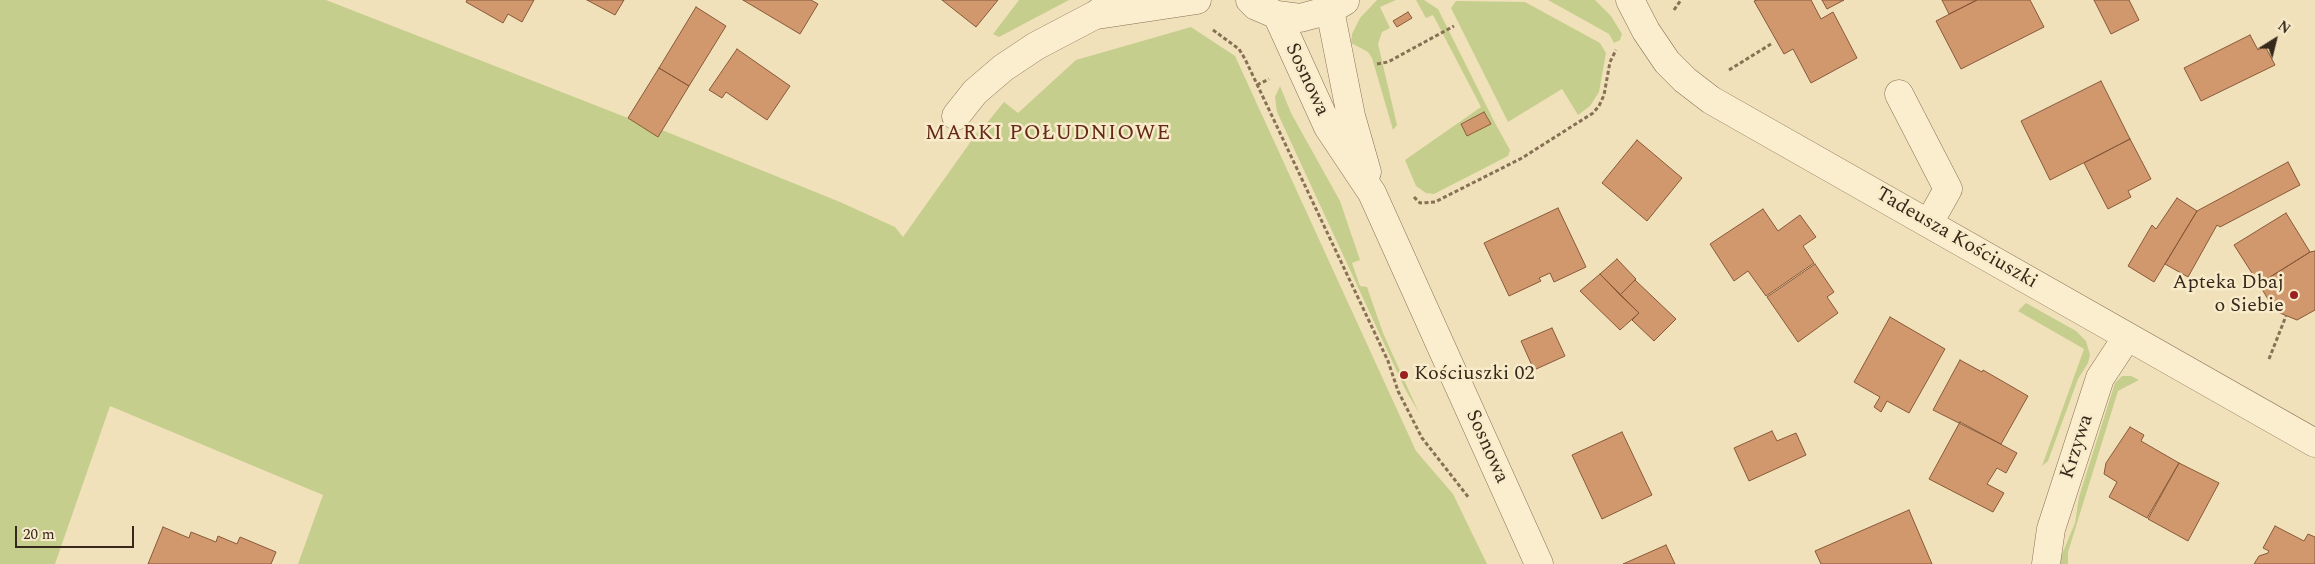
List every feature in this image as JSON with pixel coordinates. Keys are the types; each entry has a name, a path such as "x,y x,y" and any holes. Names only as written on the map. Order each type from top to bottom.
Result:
{"street":[{"path":"956,116 975,92 1003,68 1036,46 1106,7 1197,0"},
{"path":"1250,0 1256,6 1277,15 1300,18 1338,5"},
{"name":"Tadeusza Kościuszki","path":"1630,0 1646,31 1667,62 1685,80 1711,100 2315,443"},
{"name":"Sosnowa","path":"1338,5 1351,116 1372,193 1538,564"},
{"name":"Sosnowa","path":"1277,15 1328,127 1372,193"},
{"path":"1899,94 1948,189 1930,223"},
{"name":"Krzywa","path":"2046,564 2052,529 2100,378 2127,336"}],"path":[{"path":"1374,64 1388,62 1454,26"},
{"path":"1210,28 1231,42 1242,54 1388,361 1406,407 1422,438 1469,498"},
{"path":"1728,70 1771,44"},
{"path":"1410,190 1420,203 1435,202 1522,158 1593,113 1604,95 1610,62 1621,46"},
{"path":"2269,359 2286,316"}],"green space":[{"path":"0,0 326,0 628,118 658,137 662,130 840,202 895,227 903,237 979,130 1004,102 1018,113 1076,60 1191,27 1235,56 1416,451 1453,494 1487,564 298,564 323,495 110,406 55,564 0,564"},
{"path":"1019,0 1069,0 999,37 993,34"},
{"path":"1377,0 1396,0 1380,7 1390,28 1382,32 1378,44 1397,125 1393,130 1372,58 1368,52 1351,43 1352,34 1360,18"},
{"path":"1416,0 1424,0 1438,9 1510,150 1508,156 1434,194 1426,193 1416,186 1405,160 1481,107 1433,15 1426,18","holes":["1484,112 1491,124 1467,136 1461,123"]},
{"path":"1548,0 1595,0 1611,16 1622,34 1620,40 1614,43 1609,34"},
{"path":"1456,1 1525,2 1600,43 1606,53 1599,92 1590,106 1578,115 1562,89 1508,122 1451,8"},
{"path":"1280,86 1291,113 1340,201 1360,260 1352,263 1360,286 1367,287 1383,333 1419,413 1405,389 1277,112 1275,97"},
{"path":"2026,303 2076,331 2086,341 2090,355 2088,363 2078,379 2048,461 2042,466 2084,349 2018,311"},
{"path":"2122,376 2131,376 2139,380 2118,391 2068,552 2068,564 2058,564 2075,523 2079,497 2115,383"}],"building":[{"path":"467,0 534,0 522,22 508,14 503,23 466,2"},
{"path":"587,0 624,0 615,15"},
{"path":"743,0 811,0 818,4 800,34"},
{"path":"942,0 998,0 976,27"},
{"path":"1811,0 1821,19 1833,12 1857,58 1811,83 1793,49 1784,54 1754,1"},
{"path":"1822,0 1844,0 1827,9"},
{"path":"1942,0 1977,0 1949,14"},
{"path":"1977,0 2030,0 2044,27 1961,69 1936,21"},
{"path":"2094,0 2129,0 2139,20 2111,34"},
{"path":"696,7 726,26 689,86 659,68"},
{"path":"1408,12 1412,18 1397,27 1393,21"},
{"path":"2250,35 2258,50 2265,46 2275,65 2201,101 2184,68"},
{"path":"737,49 790,86 767,120 726,92 722,98 709,90"},
{"path":"659,68 689,86 658,137 628,118"},
{"path":"2101,81 2130,139 2050,180 2021,121"},
{"path":"1484,112 1491,124 1467,136 1461,124"},
{"path":"2130,139 2151,179 2128,191 2131,197 2108,209 2084,163"},
{"path":"1637,140 1682,178 1647,221 1602,183"},
{"path":"2288,162 2300,185 2220,227 2217,225 2188,277 2165,264 2197,211"},
{"path":"2177,198 2197,211 2154,282 2128,266 2152,225 2156,229"},
{"path":"1558,208 1586,267 1554,282 1550,273 1539,278 1541,281 1509,296 1484,243"},
{"path":"1763,209 1778,231 1800,215 1816,237 1803,246 1814,263 1766,296 1748,271 1734,281 1710,244"},
{"path":"2286,213 2310,252 2259,284 2234,245"},
{"path":"2315,251 2315,310 2297,320 2275,311 2259,284 2310,252"},
{"path":"1617,259 1636,279 1620,295 1600,274"},
{"path":"1815,264 1834,292 1827,297 1838,313 1798,342 1767,297"},
{"path":"1600,274 1639,313 1620,330 1580,291"},
{"path":"1635,280 1676,319 1654,341 1632,320 1639,313 1620,295"},
{"path":"1890,317 1945,349 1909,413 1887,401 1881,412 1874,407 1880,397 1854,382"},
{"path":"1552,328 1565,356 1534,370 1521,341"},
{"path":"1960,360 1982,372 1983,370 2028,396 2001,444 1933,410"},
{"path":"1960,422 2017,453 2006,473 1997,468 1987,484 2004,493 1993,512 1929,479"},
{"path":"2130,427 2144,435 2141,441 2179,463 2147,518 2109,497 2117,482 2104,474 2106,463"},
{"path":"1772,431 1777,441 1796,433 1806,455 1749,481 1734,448"},
{"path":"1622,432 1652,495 1602,519 1572,455"},
{"path":"2179,463 2219,483 2188,541 2148,519"},
{"path":"1909,510 1932,564 1821,564 1815,551"},
{"path":"2275,526 2304,541 2308,534 2315,537 2315,564 2254,564 2259,556 2268,553 2269,551 2263,548"},
{"path":"163,527 189,538 191,532 216,542 218,536 237,544 240,537 276,552 271,564 148,564"},
{"path":"1666,545 1675,564 1623,564"}],"place":[{"name":"Apteka Dbaj o Siebie","path":"2294,295"},
{"name":"Kościuszki 02","path":"1404,375"}],"district":[{"name":"MARKI POŁUDNIOWE","path":"1048,135"}]}
